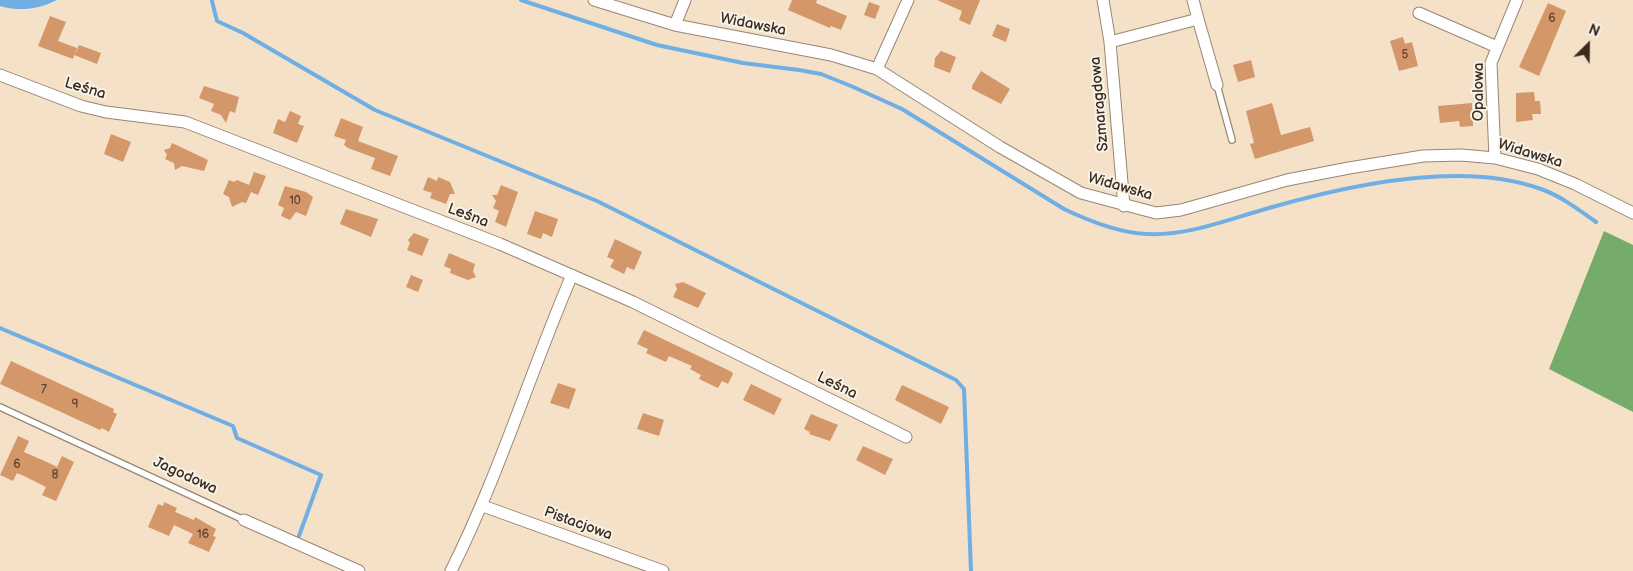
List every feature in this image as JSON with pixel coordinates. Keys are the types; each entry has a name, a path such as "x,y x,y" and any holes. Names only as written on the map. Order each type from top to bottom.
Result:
{"street":[{"name":"Widawska","path":"594,0 675,25 831,55 877,69 1050,177 1081,193 1156,213 1180,210 1287,180 1423,156 1461,154 1496,158 1538,169 1575,184 1633,213"},
{"path":"675,25 685,0"},
{"path":"877,69 908,0"},
{"name":"Szmaragdowa","path":"1103,0 1110,42 1124,206"},
{"path":"1193,0 1217,84"},
{"name":"Opalowa","path":"1496,158 1491,63 1517,0"},
{"path":"1419,13 1497,47"},
{"path":"1110,42 1198,19"},
{"name":"Leśna","path":"0,75 81,106 106,112 185,122 500,244 632,302 906,437"},
{"path":"452,571 483,506 547,333 572,275"},
{"name":"Pistacjowa","path":"483,506 663,571"},
{"name":"Jagodowa","path":"244,520 359,571"}],"lane":[{"path":"1217,84 1232,140"},
{"name":"Jagodowa","path":"0,407 244,520"}],"green space":[{"path":"1604,231 1633,245 1633,412 1549,369"}],"water":[{"path":"0,0 57,0 43,6 15,9 0,6"}],"building":[{"path":"792,0 817,0 816,3 847,16 841,30 831,26 830,28 788,10"},
{"path":"937,0 980,0 970,25 959,20 962,11"},
{"path":"869,2 880,6 875,19 864,15"},
{"path":"1548,3 1566,11 1539,76 1519,67"},
{"path":"50,16 66,22 58,41 77,48 75,55 79,45 101,53 97,64 74,55 73,59 38,46"},
{"path":"997,24 1010,29 1006,42 992,36"},
{"path":"1403,37 1405,44 1412,42 1418,66 1399,71 1390,41"},
{"path":"941,51 956,57 950,73 934,67 935,58"},
{"path":"1251,60 1255,77 1238,82 1233,65"},
{"path":"981,71 1010,89 1001,104 972,89"},
{"path":"204,86 239,97 235,113 230,111 226,123 221,115 211,111 214,104 199,98"},
{"path":"1534,92 1535,101 1540,101 1541,114 1532,114 1533,120 1516,122 1516,93"},
{"path":"1272,103 1281,135 1310,127 1314,141 1255,159 1250,144 1254,143 1246,111"},
{"path":"1472,103 1473,126 1460,127 1459,121 1440,123 1438,106"},
{"path":"290,111 301,116 298,124 304,126 297,143 273,133 278,119 285,122"},
{"path":"341,118 363,127 358,141 398,156 390,176 371,169 375,158 348,148 344,145 346,140 334,136"},
{"path":"111,134 131,142 123,162 104,154"},
{"path":"172,143 208,160 204,171 182,166 175,170 174,163 165,159 167,155 164,150 170,148"},
{"path":"254,172 266,176 258,195 251,192 246,203 242,202 232,207 229,197 223,194 229,180 234,182 237,180 249,185"},
{"path":"428,177 437,181 438,177 450,182 455,194 450,194 446,204 430,198 432,193 423,190"},
{"path":"501,185 518,192 506,227 495,222 499,211 493,208 496,201 492,195 497,195"},
{"path":"285,186 306,192 313,197 306,216 296,212 290,220 281,216 284,208 278,205"},
{"path":"346,209 378,219 371,237 340,224"},
{"path":"535,211 558,219 552,237 543,233 541,239 527,234"},
{"path":"414,233 429,239 422,256 407,250 410,243 408,240"},
{"path":"615,239 642,252 634,270 627,267 624,274 610,267 614,260 607,257"},
{"path":"449,253 475,264 473,271 476,277 468,280 450,273 451,269 444,266"},
{"path":"411,275 423,280 418,292 406,287"},
{"path":"683,282 706,293 698,308 673,297 677,289 675,284"},
{"path":"644,330 732,372 733,374 728,384 722,381 718,388 699,379 701,375 690,369 692,366 669,356 666,362 646,353 648,349 637,344"},
{"path":"11,361 114,409 113,412 117,414 109,432 102,428 100,430 0,384"},
{"path":"558,383 576,389 569,409 550,403"},
{"path":"751,384 782,399 774,415 743,400"},
{"path":"902,385 949,407 941,424 895,400"},
{"path":"643,413 664,420 659,436 637,429"},
{"path":"811,414 838,425 830,441 809,434 810,432 804,429"},
{"path":"18,436 29,441 24,452 57,467 62,456 74,462 56,501 42,495 46,487 24,476 17,473 13,481 0,475"},
{"path":"863,446 893,459 885,475 856,460"},
{"path":"164,502 177,508 175,512 194,520 195,517 216,529 213,536 216,537 209,552 188,543 193,534 174,525 169,536 148,527 158,504 163,506"}],"waterway":[{"path":"521,0 657,45 743,63 821,74 902,109 1064,209 1115,229 1147,234 1194,230 1334,191 1369,184 1441,176 1476,176 1510,181 1541,189 1563,199 1596,222"},
{"path":"212,1 217,21 243,33 375,110 597,201 956,380 964,389 971,571"},
{"path":"0,328 233,426 237,438 321,475 299,536"}]}
